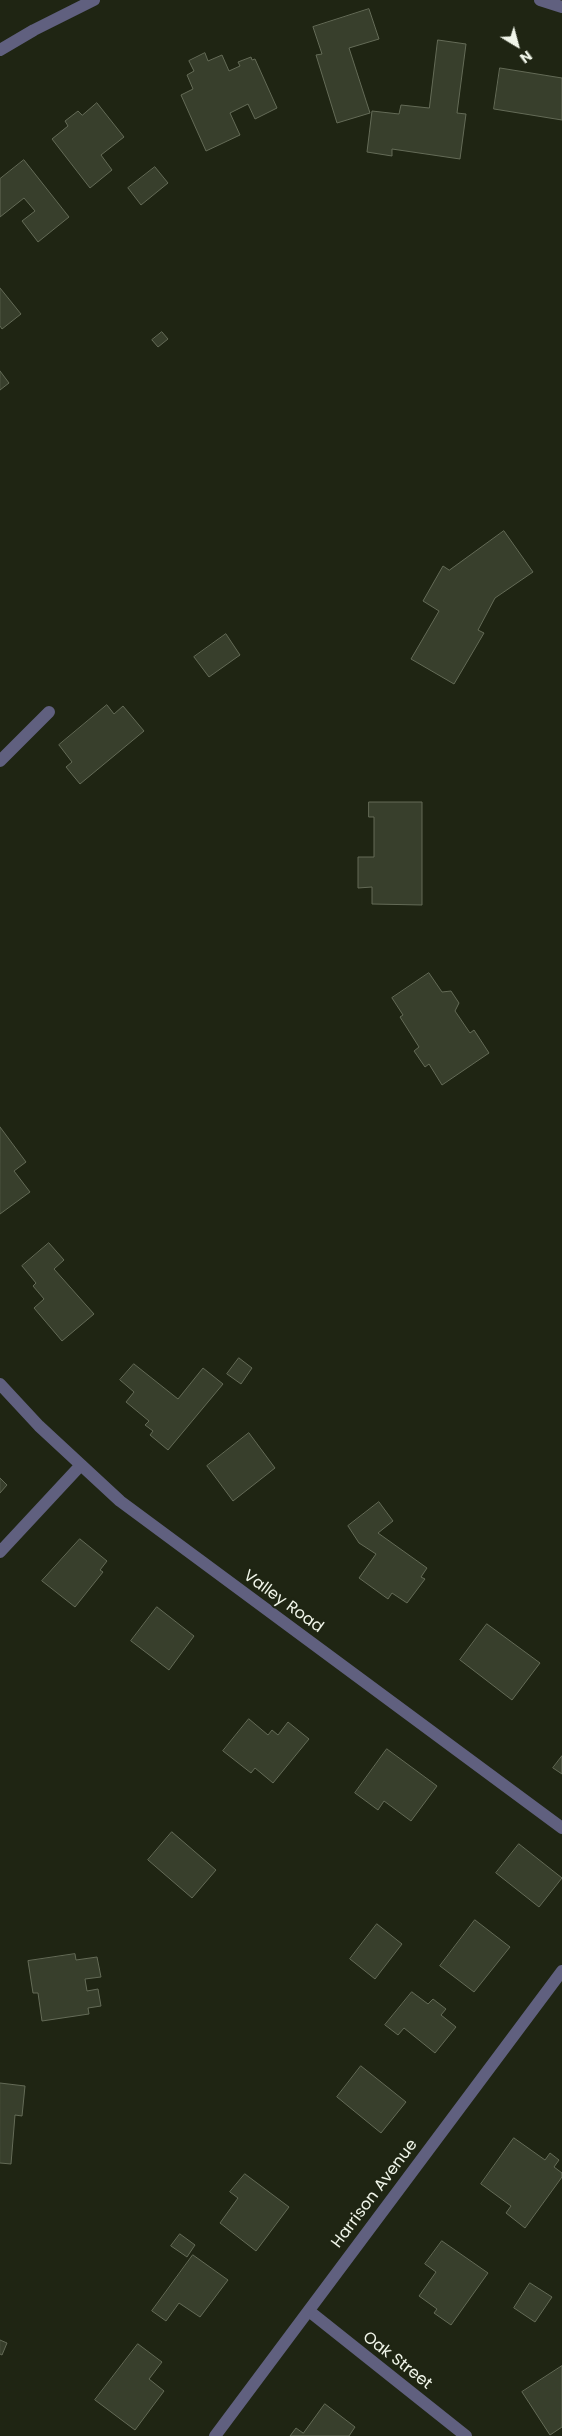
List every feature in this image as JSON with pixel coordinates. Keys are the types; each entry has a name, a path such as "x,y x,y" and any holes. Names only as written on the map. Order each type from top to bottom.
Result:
{"street":[{"path":"0,50 34,30 94,0"},
{"path":"540,0 562,7"},
{"path":"0,761 49,712"},
{"name":"Valley Road","path":"0,1384 80,1466 120,1501 562,1828"},
{"path":"0,1552 80,1466"},
{"name":"Harrison Avenue","path":"215,2436 562,1971"},
{"name":"Oak Street","path":"308,2311 466,2436"}],"building":[{"path":"369,9 379,39 349,48 370,113 337,123 316,55 322,54 313,27"},
{"path":"438,40 466,44 457,113 466,114 460,159 392,149 392,156 367,152 372,111 399,114 401,105 429,108"},
{"path":"205,53 208,61 222,55 229,71 240,66 238,62 251,57 252,60 255,59 277,108 255,119 248,104 230,113 240,135 206,151 181,95 193,89 187,75 194,71 189,61"},
{"path":"500,68 562,78 562,120 494,109"},
{"path":"97,103 124,137 101,155 112,170 90,188 52,139 68,126 65,121 78,111 82,115"},
{"path":"24,160 69,217 38,242 22,221 35,211 24,198 0,217 0,179"},
{"path":"155,167 168,183 141,205 128,188"},
{"path":"0,288 21,314 2,329 0,326"},
{"path":"162,332 168,339 158,347 152,340"},
{"path":"0,371 9,383 0,390"},
{"path":"504,531 533,572 495,598 478,630 484,633 454,684 411,659 439,611 423,601 443,566 449,570"},
{"path":"226,634 240,655 209,677 194,657"},
{"path":"107,705 114,714 123,706 144,731 80,784 66,767 72,762 59,745"},
{"path":"369,802 422,802 422,905 372,904 372,887 358,888 358,857 374,857 374,817 369,817"},
{"path":"429,973 442,992 451,991 459,1003 455,1011 470,1033 474,1030 489,1053 442,1085 429,1064 425,1067 414,1051 419,1047 400,1017 403,1015 392,998"},
{"path":"0,1127 26,1162 14,1171 30,1192 0,1214"},
{"path":"49,1243 64,1260 54,1269 94,1314 62,1341 34,1308 44,1299 33,1286 36,1283 22,1266"},
{"path":"239,1358 252,1368 241,1384 227,1374"},
{"path":"134,1364 178,1399 203,1368 223,1384 168,1450 150,1435 153,1431 145,1425 149,1421 126,1402 134,1392 120,1380"},
{"path":"249,1433 275,1468 233,1501 207,1466"},
{"path":"0,1478 7,1485 0,1493"},
{"path":"379,1502 393,1521 378,1533 427,1568 421,1577 425,1579 407,1603 392,1593 388,1599 359,1578 376,1554 359,1543 348,1526"},
{"path":"80,1539 107,1561 100,1570 103,1572 75,1607 42,1581"},
{"path":"157,1607 194,1636 169,1670 131,1641"},
{"path":"487,1624 540,1663 512,1700 460,1660"},
{"path":"249,1719 268,1735 272,1730 278,1735 288,1722 309,1739 273,1783 255,1768 251,1773 223,1751"},
{"path":"387,1749 437,1786 411,1821 384,1801 378,1810 355,1793"},
{"path":"562,1756 562,1774 553,1768"},
{"path":"172,1832 216,1870 192,1898 148,1860"},
{"path":"519,1844 562,1878 539,1907 496,1873"},
{"path":"475,1920 510,1947 474,1992 440,1966"},
{"path":"377,1924 402,1944 375,1979 350,1959"},
{"path":"75,1954 76,1960 97,1957 101,1977 85,1979 87,1991 98,1989 101,2006 88,2008 89,2014 42,2021 38,1993 33,1993 28,1961"},
{"path":"412,1992 428,2004 433,1999 446,2009 441,2015 456,2027 435,2053 404,2028 398,2035 385,2025"},
{"path":"361,2066 406,2102 381,2133 337,2097"},
{"path":"0,2083 25,2086 22,2116 15,2115 11,2164 0,2163"},
{"path":"514,2138 545,2160 550,2153 559,2160 554,2167 562,2173 562,2177 525,2228 506,2213 511,2206 481,2184"},
{"path":"245,2174 289,2207 256,2251 220,2223 238,2198 230,2192"},
{"path":"180,2234 195,2245 187,2257 171,2246"},
{"path":"442,2241 488,2273 451,2325 434,2313 437,2309 419,2296 436,2272 425,2264"},
{"path":"193,2255 228,2280 200,2317 179,2303 166,2321 152,2311"},
{"path":"530,2283 552,2297 535,2322 514,2308"},
{"path":"0,2340 7,2343 2,2355 0,2354"},
{"path":"138,2344 162,2362 149,2379 164,2391 135,2430 95,2400"},
{"path":"562,2366 562,2427 550,2435 522,2392"},
{"path":"325,2404 355,2427 349,2436 290,2436 296,2428 303,2433"}]}
